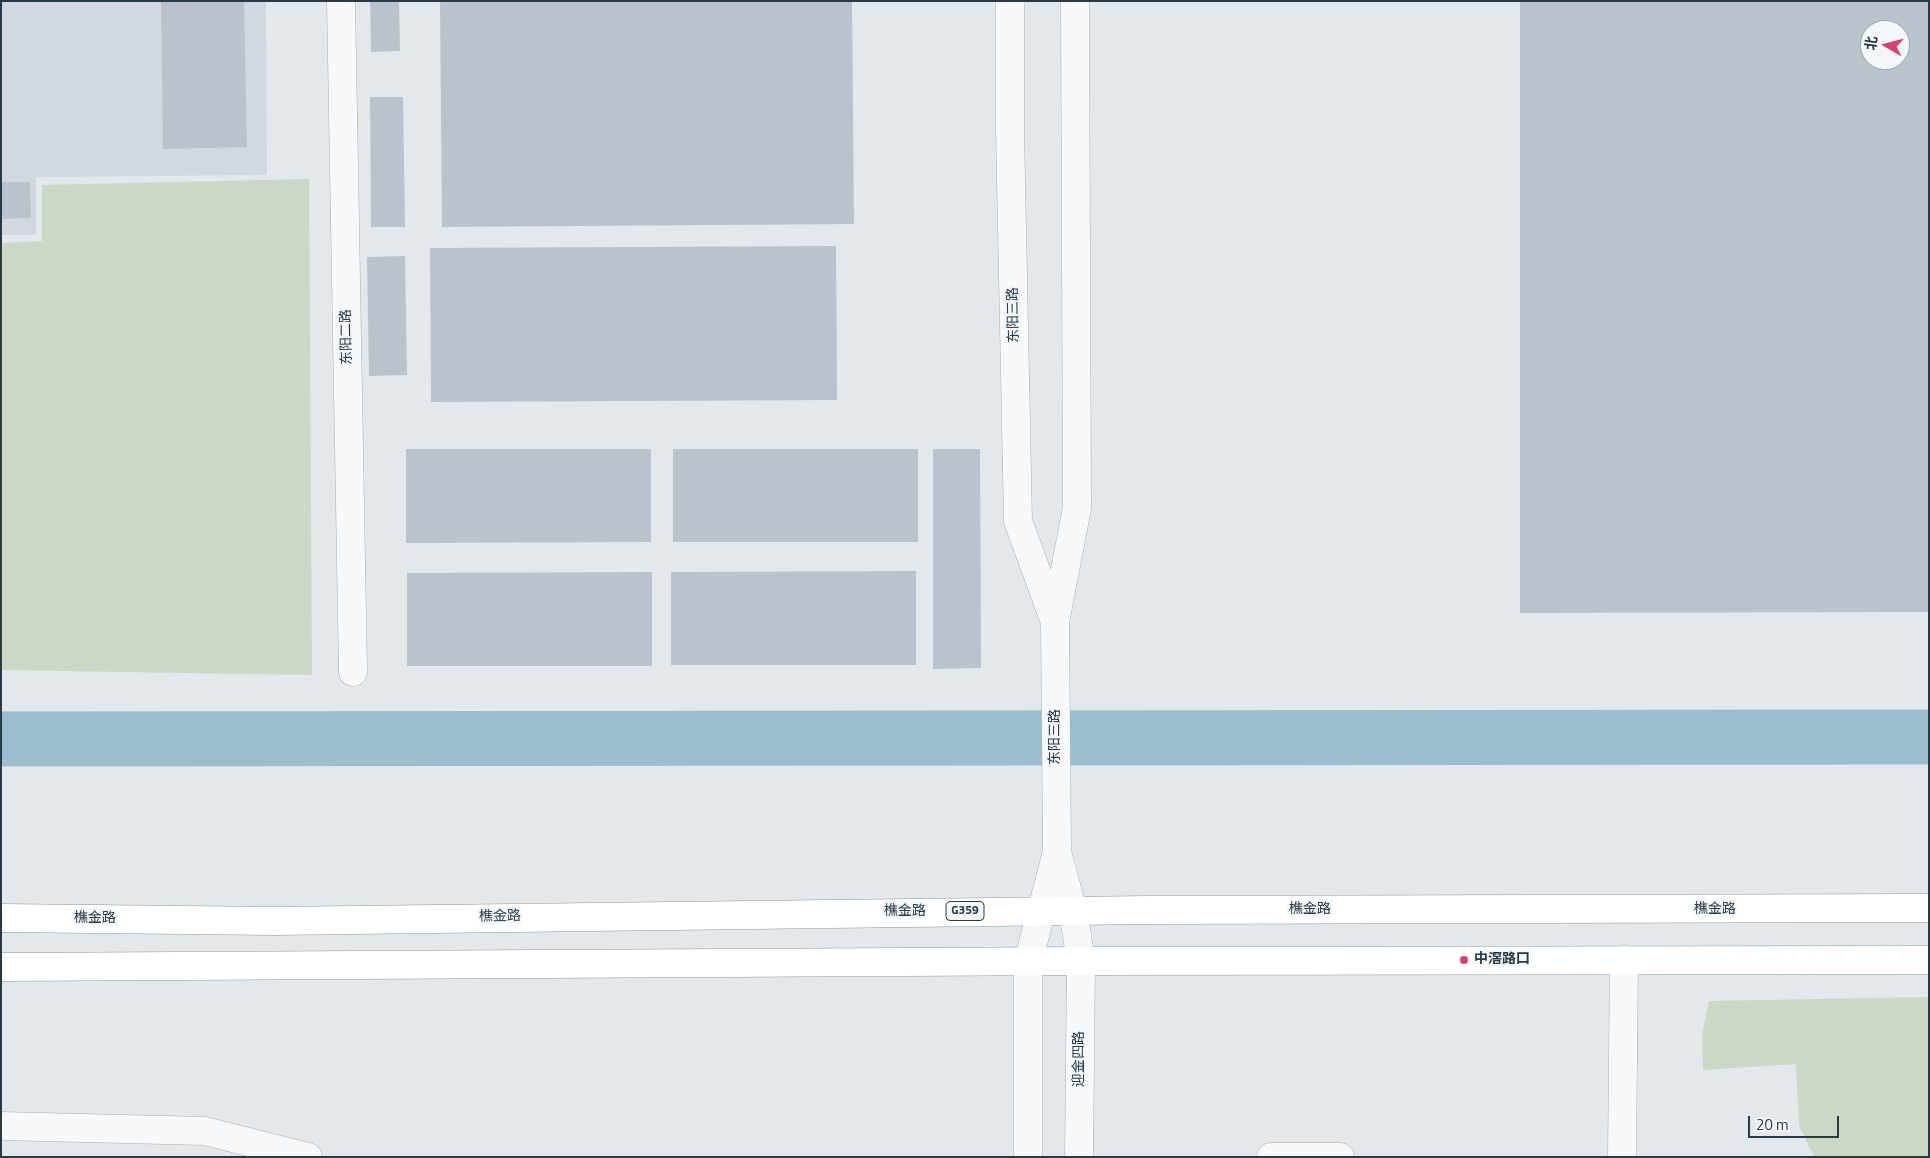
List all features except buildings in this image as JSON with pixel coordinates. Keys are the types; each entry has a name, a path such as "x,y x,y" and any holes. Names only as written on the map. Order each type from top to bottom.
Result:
{"highway":[{"name":"樵金路","path":"1,918 275,921 1073,910 1929,908"},
{"path":"1,967 1081,961 1929,960"}],"street":[{"name":"东阳二路","path":"341,1 353,672"},
{"name":"东阳三路","path":"1010,1 1010,141 1018,521 1056,622"},
{"name":"东阳三路","path":"1057,852 1056,622 1077,508 1075,1"},
{"name":"迎金四路","path":"1057,852 1073,910 1081,961 1079,1157"},
{"path":"1028,1157 1028,962 1057,852"},
{"path":"1622,1157 1624,960"},
{"path":"1,1126 205,1131 308,1157"},
{"path":"1271,1157 1340,1157"}],"shaded area":[{"path":"1,1 266,1 267,175 36,177 36,235 1,235"}],"green space":[{"path":"309,179 312,675 1,670 1,243 42,241 42,185"},
{"path":"1929,997 1929,1157 1814,1157 1799,1126 1796,1064 1703,1070 1702,1035 1709,1001"}],"waterway":[{"path":"1,739 1929,737"}],"place":[{"name":"中滘路口","path":"1464,960"}]}
